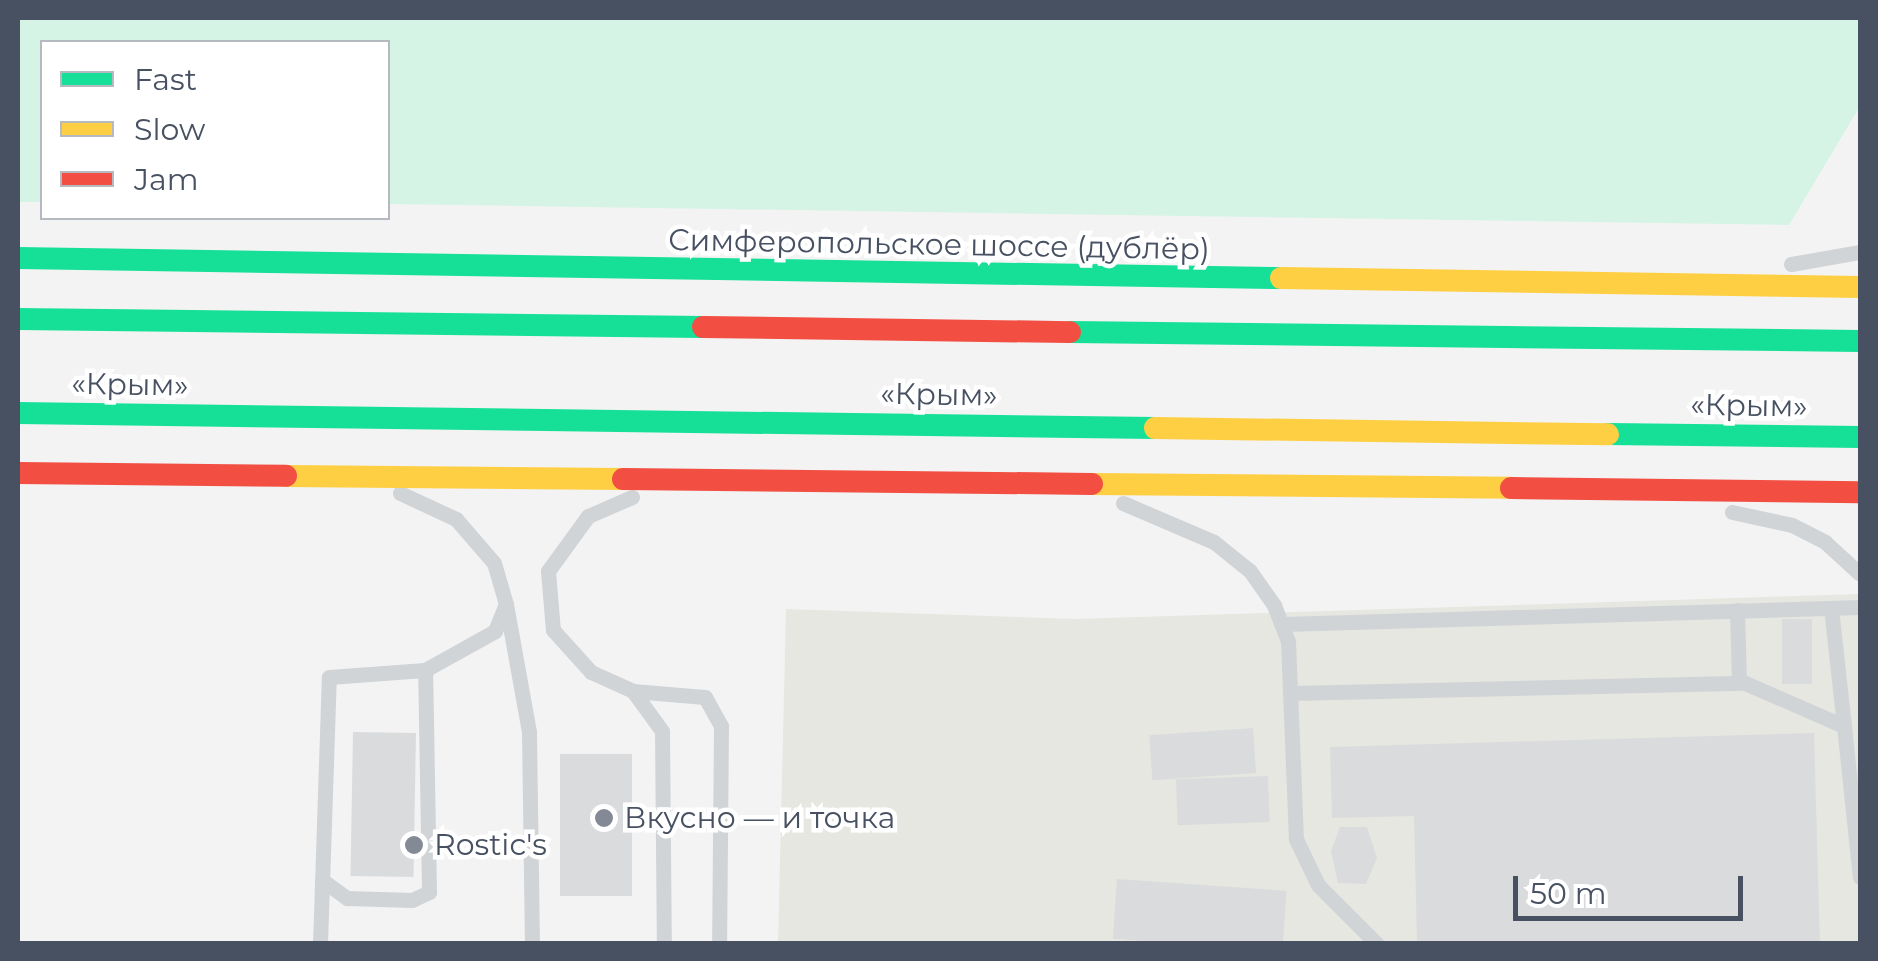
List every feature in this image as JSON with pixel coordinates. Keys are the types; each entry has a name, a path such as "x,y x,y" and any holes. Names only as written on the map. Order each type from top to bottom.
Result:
{"main road":[{"name":"Симферопольское шоссе (дублёр)","path":"18,258 1860,287"},
{"path":"18,319 1860,341"},
{"name":"«Крым»","path":"18,413 1860,437"},
{"path":"18,474 1860,492"}],"lane":[{"path":"1650,284 1860,252"},
{"path":"360,475 456,520 494,563 506,604 529,732 532,944"},
{"path":"674,478 588,516 548,571 553,630 591,672 633,692 705,697 721,726 719,944"},
{"path":"1073,482 1214,542 1250,571 1284,624 1291,693 1296,839 1318,885 1378,944"},
{"path":"1620,488 1792,525 1825,542 1860,574"},
{"path":"320,944 329,677 425,670 495,631 506,604"},
{"path":"1284,624 1860,607"},
{"path":"1831,608 1860,877"},
{"path":"1736,610 1739,682"},
{"path":"322,880 347,898 412,900 429,892 425,670"},
{"path":"1291,693 1739,682 1844,726"},
{"path":"633,692 662,731 664,944"}],"shaded area":[{"path":"1860,594 1860,943 778,944 786,609 1075,619"}],"green space":[{"path":"18,18 1860,18 1860,106 1789,225 390,204 390,40 40,40 40,202 18,202"}],"building":[{"path":"1782,619 1812,619 1812,684 1782,684"},
{"path":"1253,728 1256,773 1152,780 1149,735"},
{"path":"353,732 416,733 413,877 350,876"},
{"path":"1814,733 1820,944 1417,944 1414,816 1332,818 1330,747"},
{"path":"560,754 632,754 632,896 560,896"},
{"path":"1268,776 1270,822 1178,825 1176,779"},
{"path":"1340,827 1367,827 1377,858 1366,884 1338,883 1331,851"},
{"path":"1117,879 1287,891 1283,944 1113,939"}],"traffic: fast":[{"path":"18,258 1281,278"},
{"path":"18,319 703,327"},
{"path":"1070,332 1860,341"},
{"path":"18,413 1155,428"},
{"path":"1608,434 1860,437"}],"traffic: slow":[{"path":"1281,278 1860,287"},
{"path":"1155,428 1608,434"},
{"path":"286,476 623,479"},
{"path":"1092,484 1511,488"}],"traffic: jam":[{"path":"703,327 1070,332"},
{"path":"18,473 286,476"},
{"path":"623,479 1092,484"},
{"path":"1511,488 1860,492"}],"place":[{"name":"Вкусно — и точка","path":"604,818"},
{"name":"Rostic's","path":"414,845"}]}
